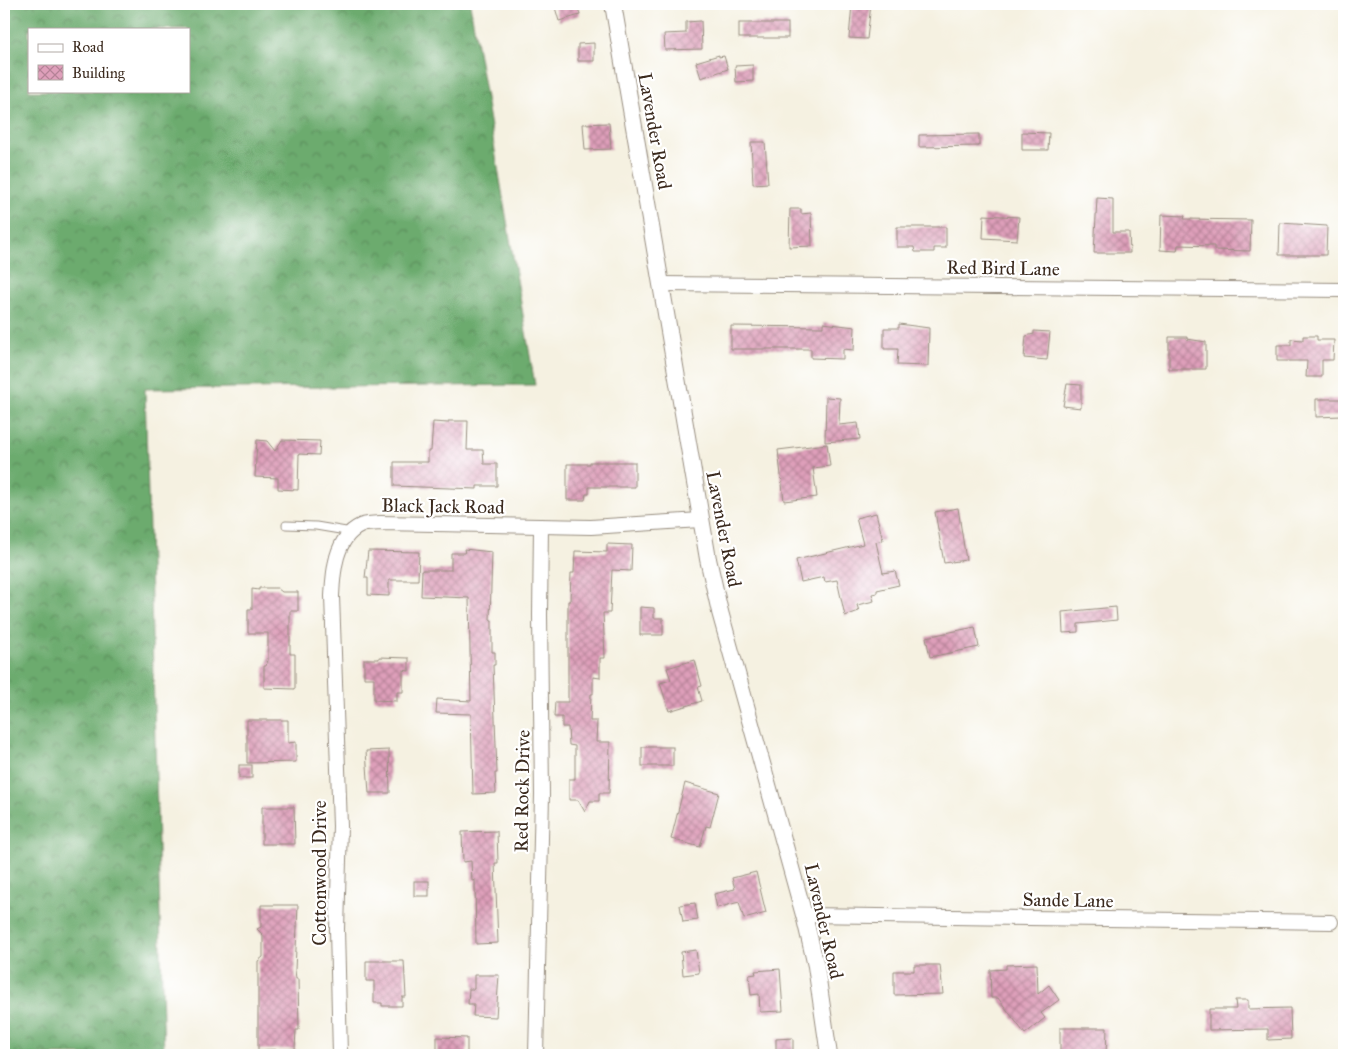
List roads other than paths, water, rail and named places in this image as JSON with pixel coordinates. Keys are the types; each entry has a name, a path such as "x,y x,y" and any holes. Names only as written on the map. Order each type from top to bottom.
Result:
{"street":[{"name":"Lavender Road","path":"613,4 662,284 700,520 720,612 804,915 816,966 829,1055"},
{"name":"Red Bird Lane","path":"662,284 1344,290"},
{"name":"Black Jack Road","path":"352,532 361,525 380,523 591,527 700,520"},
{"name":"Red Rock Drive","path":"536,1055 542,795 541,526"},
{"name":"Cottonwood Drive","path":"340,1055 337,929 340,826 333,577 340,549 352,532"},
{"name":"Sande Lane","path":"804,915 1330,922"}],"lane":[{"path":"286,525 316,526 352,532"}]}
